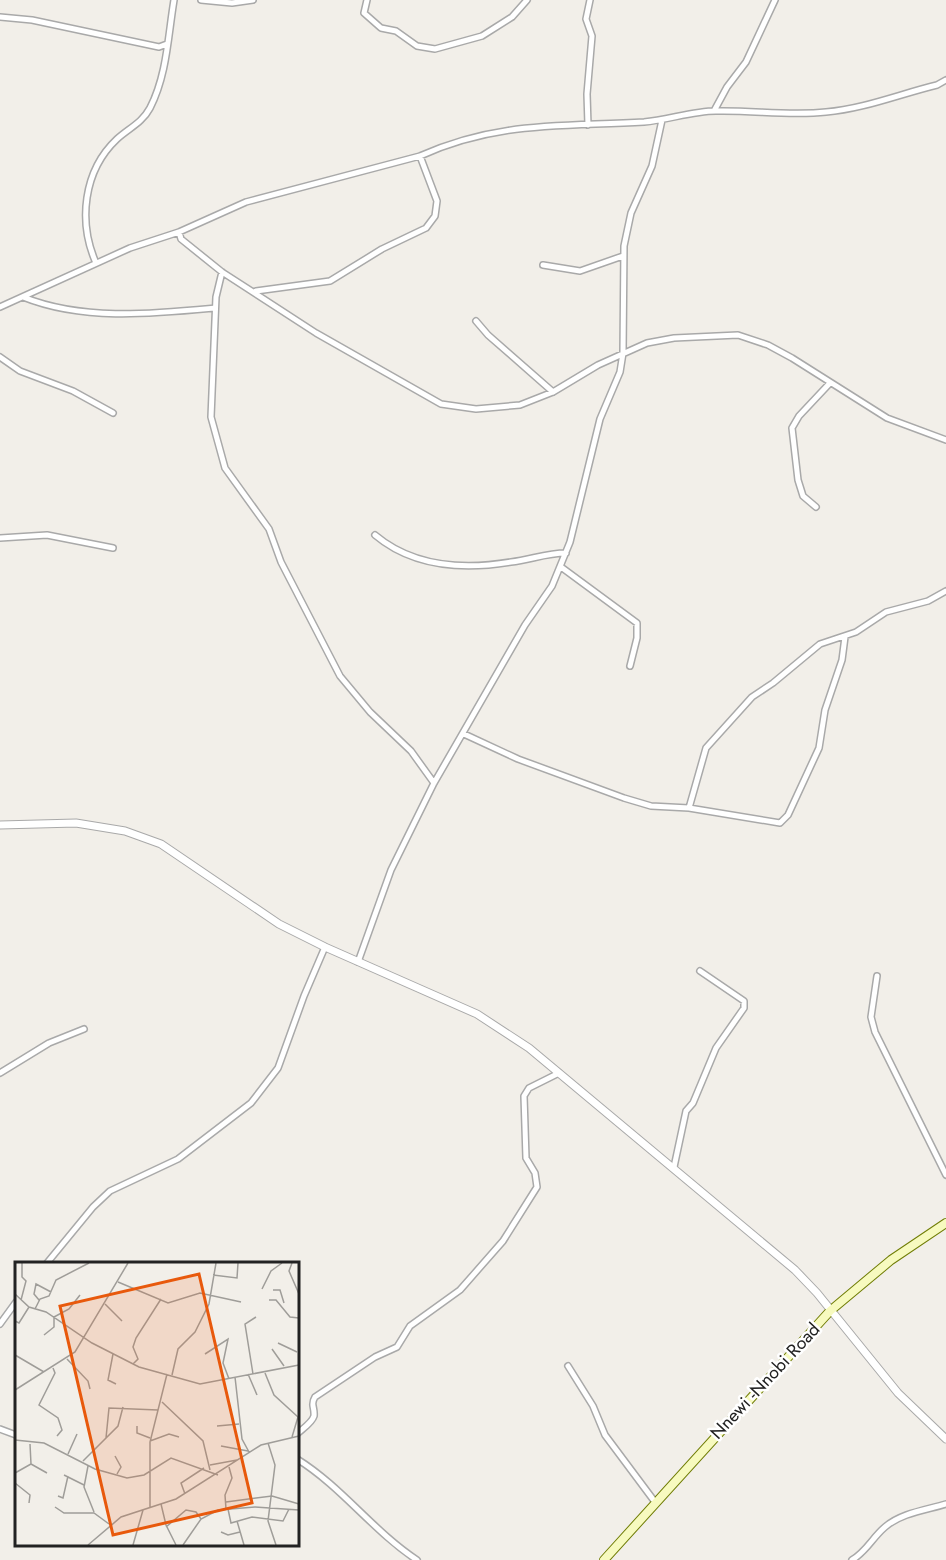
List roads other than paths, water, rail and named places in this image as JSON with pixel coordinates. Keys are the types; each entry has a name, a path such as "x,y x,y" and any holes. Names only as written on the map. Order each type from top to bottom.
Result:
{"main road":[{"name":"Nnewi -Nnobi Road","path":"604,1560 830,1311 891,1260 946,1223"}],"street":[{"path":"96,263 87,238 84,217 92,179 104,154 119,138 139,124 160,88 174,0"},
{"path":"201,0 232,3 253,0"},
{"path":"367,0 364,13 374,24 396,31 417,46 435,49 482,36 512,17 527,0"},
{"path":"588,125 586,94 592,36 586,19 590,0"},
{"path":"714,111 727,87 746,62 775,0"},
{"path":"0,18 32,20 159,47 167,44"},
{"path":"937,85 946,80"},
{"path":"0,307 130,248 179,232 246,202 420,156 445,145 511,128 662,120 714,111 797,114 828,112 937,85 946,85"},
{"path":"358,962 391,870 434,783 561,567 578,514 600,419 620,372 623,353 623,256 630,213 650,172 662,120"},
{"path":"256,291 330,281 382,249 426,228 435,216 437,201 420,156"},
{"path":"179,232 181,239 222,272 256,291 316,333 441,404 467,409 497,409 535,401 598,364 658,340 738,335 768,345 887,418 946,440"},
{"path":"543,265 580,271 623,256"},
{"path":"222,272 215,308 211,417 225,468 269,529 281,562 340,676 370,712 411,751 434,783"},
{"path":"23,297 53,308 134,314 215,308"},
{"path":"476,321 488,335 553,392"},
{"path":"0,357 20,370 73,391 112,413"},
{"path":"816,507 807,501 800,488 792,428 830,383"},
{"path":"0,538 46,535 113,548"},
{"path":"375,535 389,546 434,564 496,564 551,553 566,553"},
{"path":"561,567 637,623 637,638 630,666"},
{"path":"689,808 706,748 742,707 810,650 845,637 886,612 928,601 946,591"},
{"path":"464,734 518,759 593,788 651,806 689,808 780,823 785,819 819,747 825,710 842,660 845,637"},
{"path":"0,825 76,823 124,831 161,844 279,924 325,947 477,1014 529,1048 795,1270 817,1293 898,1393 946,1440"},
{"path":"47,1262 93,1207 110,1191 178,1159 251,1103 278,1068 325,947"},
{"path":"674,1167 686,1111 693,1102 716,1048 744,1008 744,1001 735,993 700,971"},
{"path":"877,976 871,1017 875,1032 946,1175"},
{"path":"0,1073 49,1043 84,1029"},
{"path":"298,1433 314,1416 311,1405 315,1397 375,1357 397,1347 410,1326 460,1290 503,1241 537,1187 535,1173 526,1158 524,1096 529,1088 559,1073"},
{"path":"0,1324 15,1303"},
{"path":"568,1366 593,1406 605,1435 655,1502"},
{"path":"0,1429 15,1435"},
{"path":"298,1460 332,1484 385,1535 417,1560"},
{"path":"852,1560 864,1553 891,1522 946,1504"}]}
